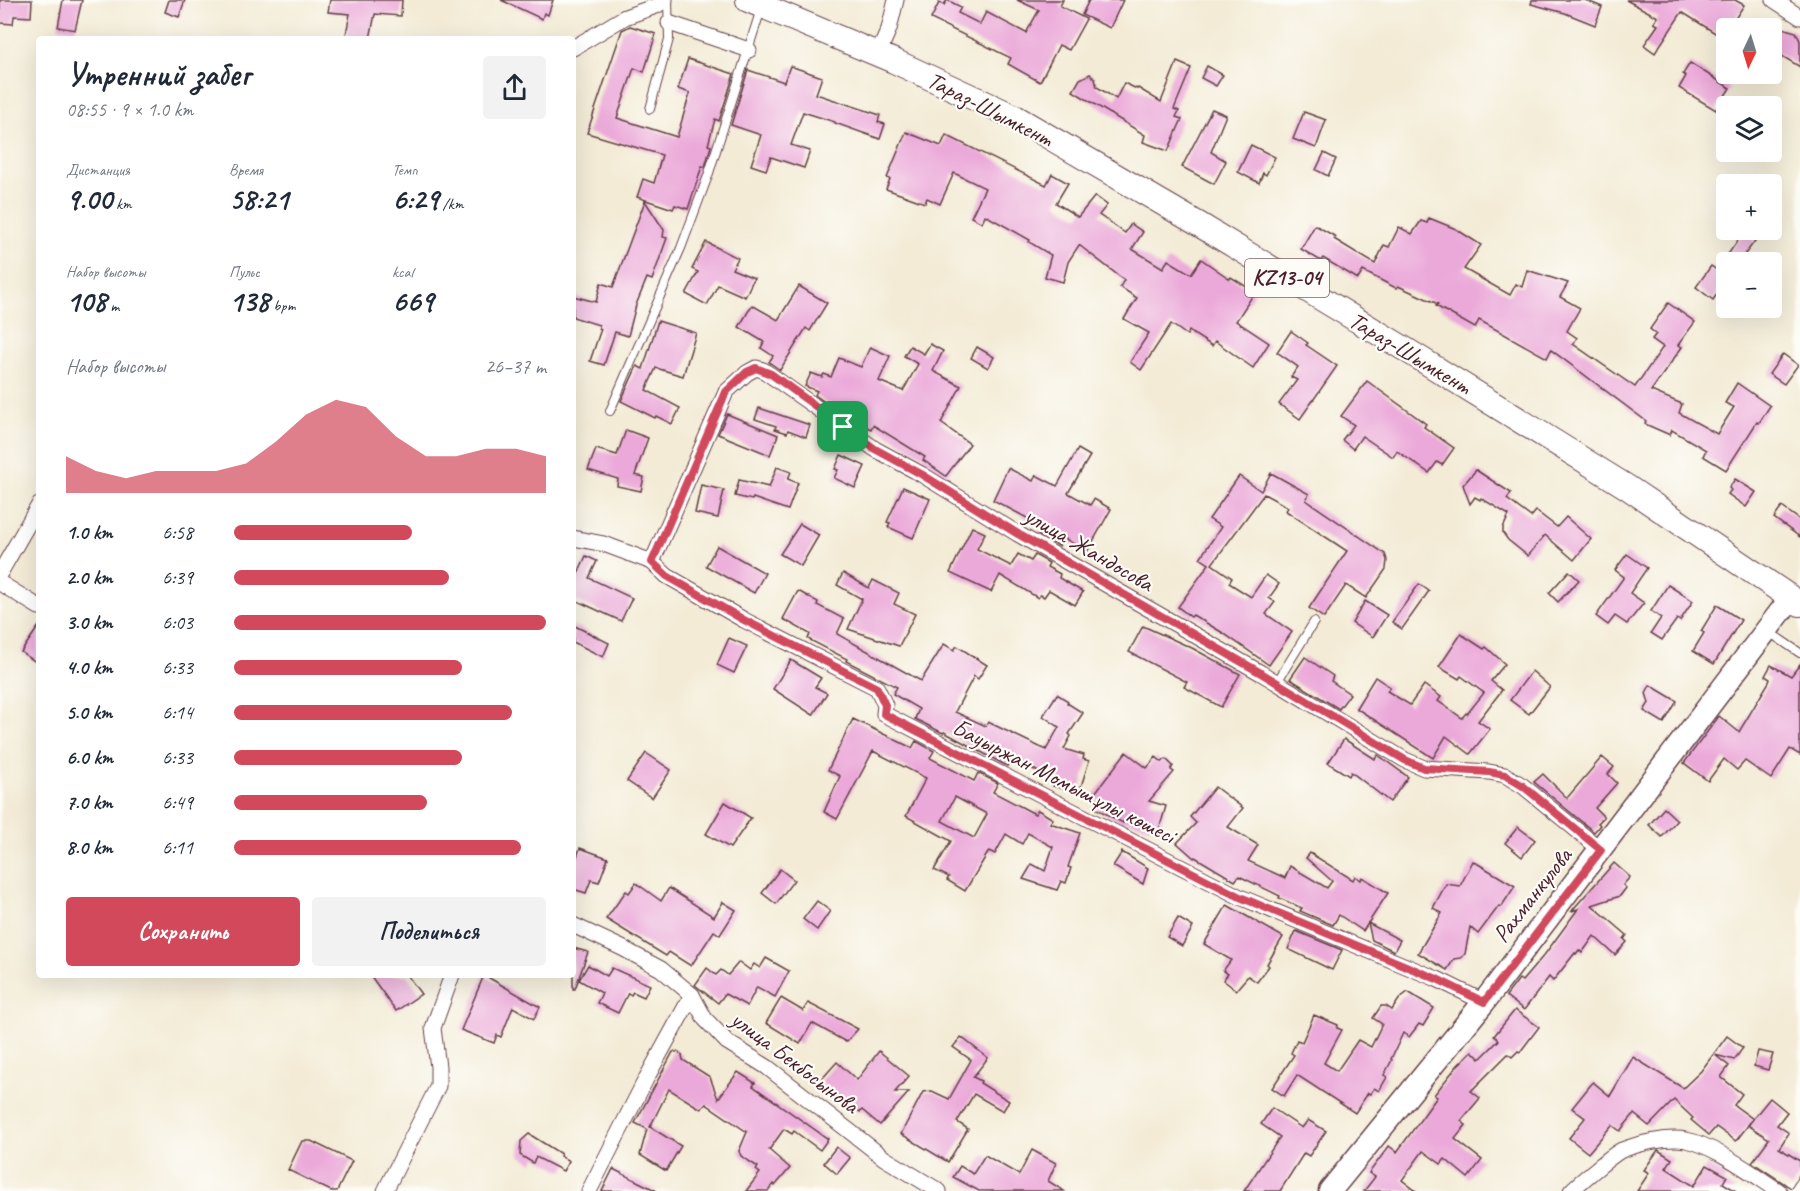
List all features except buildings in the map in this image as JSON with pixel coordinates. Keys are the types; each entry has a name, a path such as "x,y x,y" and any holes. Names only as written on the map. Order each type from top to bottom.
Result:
{"main road":[{"name":"Тараз-Шымкент","path":"755,3 878,54 1015,117 1200,225 1408,351 1627,487 1797,601"}],"street":[{"path":"576,46 624,17 656,6 666,0"},
{"path":"878,54 889,29 896,0"},
{"path":"1774,0 1800,17"},
{"path":"669,22 749,50"},
{"name":"улица Жандосова","path":"652,562 726,392 747,372 756,368 771,374 875,449 921,474 1018,534 1277,682 1405,760 1424,768 1505,775 1523,786 1601,850"},
{"path":"0,573 36,510"},
{"name":"Бауыржан Момышұлы көшесі","path":"576,539 604,544 652,562 667,576 744,620 877,688 885,705 884,714 1240,897 1437,979 1484,1002"},
{"path":"0,584 36,605"},
{"name":"Рахманкулова","path":"1330,1191 1484,1002 1766,631 1797,601"},
{"name":"улица Бекбосынова","path":"576,926 661,969 692,995 705,1019 727,1042 767,1067 884,1158 939,1191"},
{"path":"386,1191 438,1086 433,1028 451,978"},
{"path":"590,1191 646,1078 692,995"},
{"path":"1571,1191 1621,1150 1660,1140 1677,1139 1694,1142 1711,1150 1779,1191"}],"lane":[{"path":"650,109 669,39 666,0"},
{"path":"610,411 681,248 708,176 749,50 755,3"},
{"path":"1277,682 1314,622"},
{"path":"1766,631 1800,653"}],"route":[{"path":"756,368 771,374 843,427 875,449 921,474 1018,534 1261,673 1405,760 1424,768 1505,775 1523,786 1601,850 1484,1002 1437,979 1240,897 884,714 885,705 877,688 744,620 667,576 652,562 726,392 747,372 756,368"}]}
